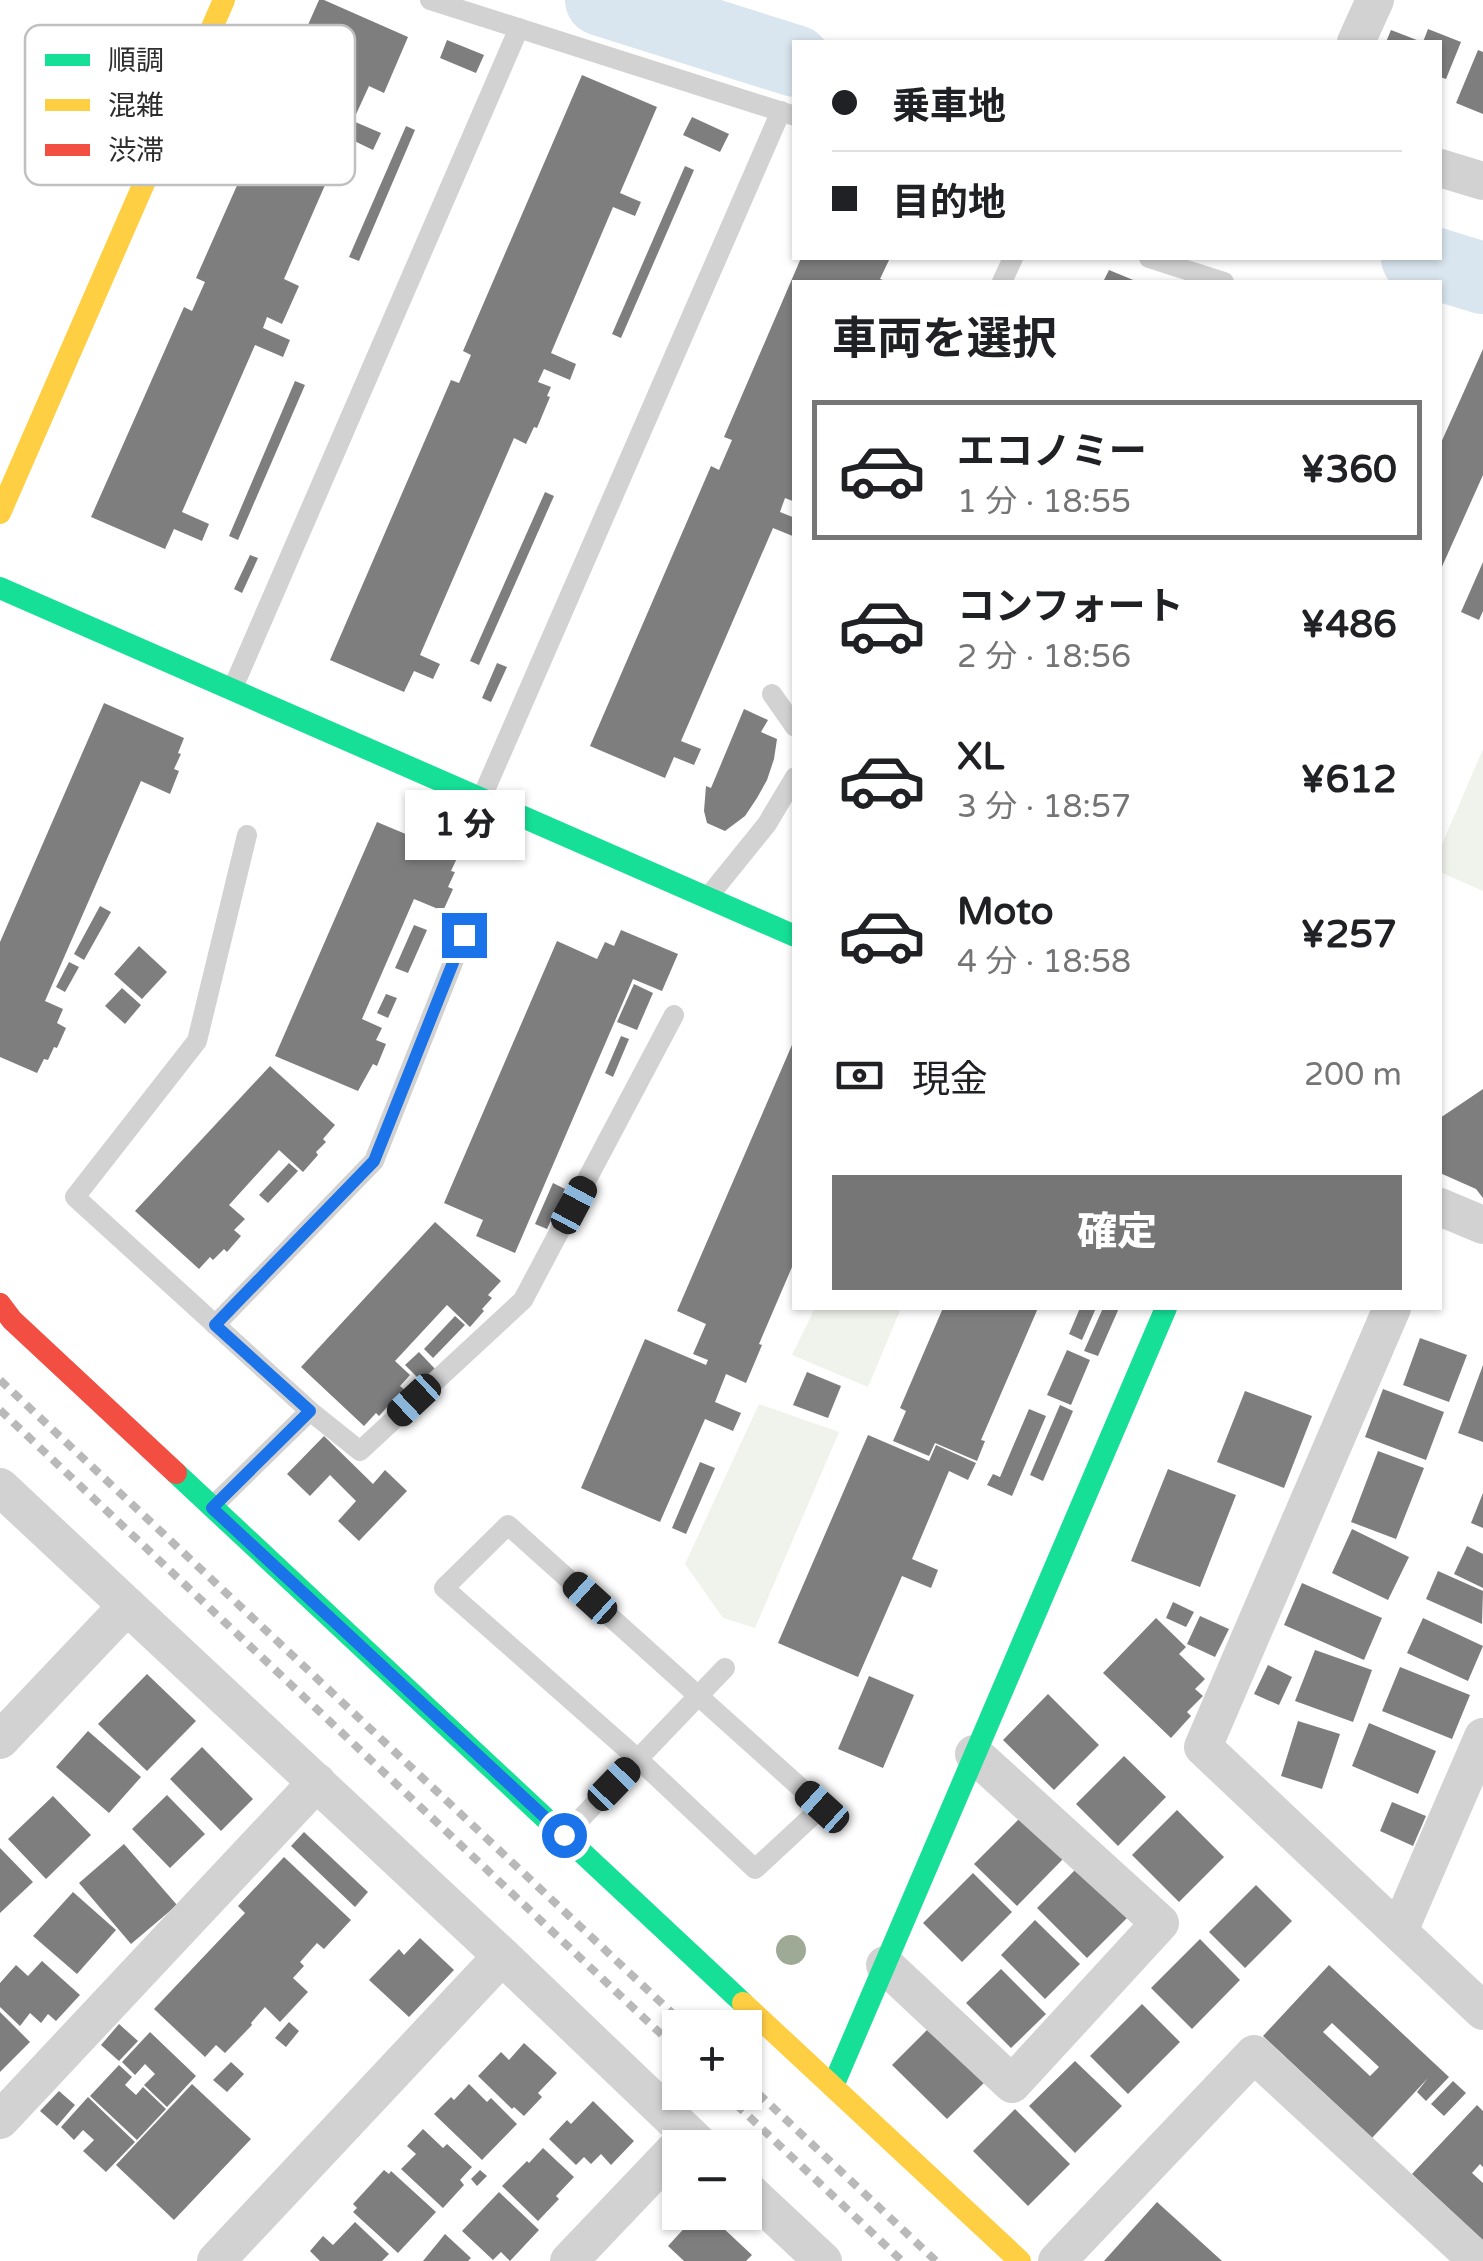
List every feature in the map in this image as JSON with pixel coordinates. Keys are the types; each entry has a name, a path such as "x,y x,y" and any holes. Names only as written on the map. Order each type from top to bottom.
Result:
{"street":[{"path":"213,25 224,0"},
{"path":"1357,40 1375,0"},
{"path":"1442,169 1483,182"},
{"path":"0,513 143,185"},
{"path":"0,588 792,935"},
{"path":"1442,1208 1483,1226"},
{"path":"0,1304 12,1320 212,1508 1020,2261"},
{"path":"832,2086 1165,1310"},
{"path":"1391,1310 1203,1747 1483,2011"},
{"path":"0,1487 684,2130"},
{"path":"0,1740 128,1606"},
{"path":"1398,1931 1483,1737"},
{"path":"885,1964 1012,2084 1160,1923 974,1754"},
{"path":"0,2120 317,1782"},
{"path":"216,2261 502,1956"},
{"path":"1057,2261 1254,2054 1478,2261"},
{"path":"570,2261 662,2173"},
{"path":"762,2204 823,2261"}],"lane":[{"path":"430,0 788,114 482,799"},
{"path":"232,690 519,28"},
{"path":"1155,260 1212,280"},
{"path":"772,694 792,723"},
{"path":"708,898 767,824 792,783"},
{"path":"248,836 197,1041 75,1197 310,1411 360,1451 524,1300 674,1016"},
{"path":"215,1325 374,1161 464,935"},
{"path":"212,1508 310,1411"},
{"path":"508,1525 698,1696 822,1807 755,1870 638,1759 444,1588 508,1525"},
{"path":"564,1835 725,1668"}],"shaded area":[{"path":"1483,749 1483,891 1442,873 1442,844"},
{"path":"814,1310 900,1310 868,1387 792,1355"},
{"path":"759,1404 839,1432 755,1628 723,1618 685,1564"}],"building":[{"path":"319,0 324,0 408,37 384,93 369,86 355,117 355,25 308,25"},
{"path":"1428,29 1461,42 1446,79 1442,78 1442,40 1424,40"},
{"path":"1391,30 1417,40 1387,40"},
{"path":"447,40 484,55 476,73 440,58"},
{"path":"1478,50 1483,52 1483,114 1456,103"},
{"path":"582,75 657,107 620,193 641,202 635,216 613,207 551,353 576,364 570,380 544,369 538,382 551,387 547,396 550,397 537,428 534,427 526,444 514,438 420,655 440,664 433,679 414,671 404,692 330,660 451,380 459,383 471,355 463,351"},
{"path":"692,117 729,134 720,152 683,135"},
{"path":"355,122 381,133 373,150 355,141"},
{"path":"406,126 415,130 359,261 349,257"},
{"path":"685,166 694,170 621,338 612,334"},
{"path":"237,185 325,185 284,279 299,286 282,324 267,317 263,328 290,340 283,357 255,345 182,512 209,524 202,541 174,529 165,549 91,517 184,307 192,311 205,282 196,278"},
{"path":"800,260 889,260 880,279 883,280 792,280 792,501 785,498 780,512 792,517 792,536 773,528 681,741 701,749 694,765 674,757 665,778 590,746 711,466 719,470 732,440 724,437"},
{"path":"1109,270 1133,280 1104,280"},
{"path":"1483,349 1483,475 1442,567 1442,441"},
{"path":"295,381 305,385 238,540 229,536"},
{"path":"545,492 554,496 479,665 470,661"},
{"path":"250,555 258,558 242,593 234,589"},
{"path":"1483,562 1483,611 1479,620 1461,612"},
{"path":"497,663 507,667 491,702 482,698"},
{"path":"104,703 184,738 174,769 179,771 170,794 141,781 45,1001 63,1009 57,1023 66,1028 57,1048 48,1060 44,1059 37,1073 0,1057 0,942"},
{"path":"744,709 768,720 761,732 777,739 774,759 767,780 745,816 725,831 707,823 706,786 711,788"},
{"path":"377,822 458,856 448,887 453,889 443,911 414,899 362,1019 382,1028 376,1040 386,1044 377,1066 373,1064 358,1091 275,1056"},
{"path":"100,906 111,912 84,960 74,954"},
{"path":"414,925 427,930 408,973 395,968"},
{"path":"621,930 678,954 662,991 633,979 515,1253 476,1236 483,1220 444,1203 557,941 597,959 605,942 614,946"},
{"path":"139,946 167,972 142,999 114,974"},
{"path":"69,962 79,967 65,992 56,987"},
{"path":"634,984 653,993 637,1030 617,1022"},
{"path":"122,988 141,1005 125,1024 105,1006"},
{"path":"386,994 397,998 388,1018 377,1013"},
{"path":"621,1036 629,1039 613,1077 605,1073"},
{"path":"792,1045 792,1267 746,1383 726,1374 715,1402 741,1413 733,1431 705,1419 660,1522 581,1488 645,1339 706,1365 708,1360 693,1354 706,1324 677,1311"},
{"path":"270,1066 335,1125 303,1172 279,1150 229,1205 245,1219 234,1230 241,1236 227,1252 224,1249 213,1260 210,1257 199,1269 135,1211"},
{"path":"1483,1089 1483,1198 1476,1189 1442,1174 1442,1117"},
{"path":"289,1163 298,1171 268,1203 259,1195"},
{"path":"553,1183 565,1189 547,1229 535,1224"},
{"path":"435,1222 501,1281 470,1327 447,1305 395,1361 410,1375 400,1386 407,1392 393,1408 389,1405 379,1416 376,1413 364,1426 301,1367"},
{"path":"942,1310 1037,1310 981,1440 985,1441 977,1461 935,1443 929,1456 893,1441 906,1411 900,1408"},
{"path":"1079,1310 1095,1310 1082,1340 1069,1334"},
{"path":"1102,1310 1118,1310 1098,1356 1084,1351"},
{"path":"455,1316 465,1325 433,1358 424,1349"},
{"path":"1420,1338 1467,1355 1449,1402 1403,1385"},
{"path":"1067,1350 1090,1360 1071,1405 1047,1395"},
{"path":"419,1352 436,1370 422,1382 405,1365"},
{"path":"1483,1365 1483,1442 1458,1433"},
{"path":"807,1372 841,1386 828,1418 793,1405"},
{"path":"1383,1389 1444,1412 1426,1460 1365,1437"},
{"path":"1245,1391 1312,1416 1284,1488 1217,1462"},
{"path":"1060,1405 1073,1411 1043,1481 1030,1475"},
{"path":"1029,1409 1046,1416 1012,1496 987,1485 993,1474 1000,1477"},
{"path":"868,1435 929,1461 936,1445 976,1463 968,1480 949,1471 912,1559 938,1570 931,1588 902,1576 858,1677 778,1643"},
{"path":"324,1436 373,1484 385,1470 407,1491 359,1541 338,1521 356,1501 330,1475 310,1496 287,1474"},
{"path":"1378,1451 1424,1468 1396,1539 1351,1522"},
{"path":"700,1462 715,1468 686,1534 672,1528"},
{"path":"1168,1469 1236,1495 1200,1587 1131,1561"},
{"path":"1483,1493 1483,1528 1471,1523"},
{"path":"1352,1529 1409,1557 1388,1600 1332,1573"},
{"path":"1467,1546 1483,1554 1483,1588 1454,1574"},
{"path":"1438,1571 1483,1591 1482,1624 1426,1599"},
{"path":"1302,1583 1382,1618 1364,1660 1284,1625"},
{"path":"1173,1602 1194,1612 1186,1627 1166,1618"},
{"path":"1200,1616 1229,1629 1215,1657 1187,1644"},
{"path":"1156,1618 1186,1647 1179,1654 1205,1679 1195,1689 1203,1696 1187,1712 1191,1716 1171,1738 1103,1673"},
{"path":"1423,1618 1483,1646 1468,1681 1407,1653"},
{"path":"1315,1650 1372,1670 1353,1722 1295,1701"},
{"path":"1268,1665 1292,1677 1279,1705 1254,1694"},
{"path":"1400,1667 1470,1695 1452,1739 1382,1711"},
{"path":"147,1674 196,1721 147,1771 98,1724"},
{"path":"869,1676 914,1695 883,1768 838,1749"},
{"path":"1048,1694 1099,1745 1054,1790 1003,1740"},
{"path":"1298,1721 1340,1734 1322,1789 1281,1776"},
{"path":"1369,1723 1436,1751 1418,1794 1352,1766"},
{"path":"88,1731 141,1777 109,1813 56,1767"},
{"path":"202,1747 253,1799 221,1831 170,1779"},
{"path":"1124,1756 1166,1797 1118,1846 1076,1804"},
{"path":"167,1795 205,1834 170,1868 132,1829"},
{"path":"53,1796 91,1835 46,1879 8,1839"},
{"path":"1392,1802 1426,1816 1413,1846 1380,1831"},
{"path":"1177,1810 1224,1857 1179,1902 1132,1855"},
{"path":"1022,1816 1064,1858 1017,1906 974,1864"},
{"path":"304,1832 368,1892 355,1907 291,1846"},
{"path":"124,1844 177,1905 131,1944 79,1883"},
{"path":"0,1848 33,1882 0,1913"},
{"path":"284,1857 351,1920 324,1949 317,1943 300,1962 304,1966 293,1978 308,1992 280,2022 265,2007 225,2053 216,2045 205,2057 154,2009 245,1913 238,1906"},
{"path":"1081,1864 1131,1914 1087,1958 1037,1908"},
{"path":"973,1873 1012,1912 962,1962 923,1923"},
{"path":"1256,1885 1292,1921 1245,1968 1209,1932"},
{"path":"73,1892 116,1930 77,1974 33,1936"},
{"path":"1035,1920 1080,1964 1045,1999 1001,1955"},
{"path":"420,1938 454,1970 409,2017 369,1980 399,1949 404,1955"},
{"path":"1200,1939 1240,1980 1192,2029 1151,1988"},
{"path":"42,1961 80,1995 56,2021 48,2014 41,2023 30,2013 20,2026 0,2007 0,1983 16,1965 28,1976"},
{"path":"1329,1965 1449,2077 1426,2101 1417,2092 1428,2078 1372,2138 1263,2036","holes":["1332,2023 1379,2067 1370,2076 1323,2032"]},
{"path":"1001,1969 1046,2014 1011,2048 966,2003"},
{"path":"1142,2004 1180,2042 1128,2094 1090,2056"},
{"path":"0,2012 30,2042 0,2072"},
{"path":"289,2022 299,2031 286,2047 275,2038"},
{"path":"119,2024 138,2041 119,2061 101,2045"},
{"path":"933,2024 988,2079 947,2119 892,2065"},
{"path":"150,2032 196,2076 167,2107 144,2085 155,2074 145,2064 135,2075 122,2062"},
{"path":"524,2043 557,2073 524,2116 478,2076 501,2052 509,2060"},
{"path":"1075,2061 1122,2106 1075,2153 1029,2106"},
{"path":"231,2062 244,2074 227,2092 213,2080"},
{"path":"119,2065 132,2077 125,2085 136,2095 143,2087 166,2109 137,2140 90,2096"},
{"path":"1453,2081 1466,2093 1444,2116 1431,2104"},
{"path":"192,2084 251,2139 174,2220 116,2165"},
{"path":"469,2084 487,2102 491,2098 517,2124 482,2160 434,2114"},
{"path":"59,2091 75,2105 57,2126 40,2111"},
{"path":"88,2097 135,2142 106,2172 83,2151 94,2140 83,2130 74,2140 61,2127"},
{"path":"593,2101 634,2141 611,2165 601,2154 591,2164 584,2157 576,2165 549,2139 567,2120 571,2124"},
{"path":"1477,2105 1483,2111 1483,2167 1480,2164 1472,2173 1483,2183 1483,2241 1412,2174"},
{"path":"1015,2109 1070,2164 1028,2206 973,2151"},
{"path":"423,2129 472,2167 460,2180 464,2185 443,2208 401,2169 416,2154 407,2146"},
{"path":"543,2148 574,2177 538,2221 502,2186"},
{"path":"384,2170 389,2174 391,2171 436,2212 398,2253 353,2212 357,2208 353,2204"},
{"path":"480,2170 487,2176 477,2186 471,2179"},
{"path":"499,2192 539,2230 510,2261 501,2252 493,2260 462,2231"},
{"path":"1157,2202 1222,2261 1104,2261"},
{"path":"355,2222 389,2254 382,2261 320,2261 310,2251 323,2236 333,2245"},
{"path":"683,2230 725,2230 752,2255 746,2261 684,2261 668,2246"},
{"path":"445,2234 471,2258 468,2261 423,2261"}],"waterway":[{"path":"601,0 792,60"},
{"path":"1424,260 1483,278"}],"railway":[{"path":"0,1380 669,2010"},
{"path":"0,1410 662,2035"},
{"path":"762,2097 936,2261"},
{"path":"742,2110 902,2261"}],"traffic: fast":[{"path":"0,588 792,935"},
{"path":"833,2086 1165,1310"},
{"path":"176,1473 743,2003"}],"traffic: slow":[{"path":"213,25 224,0"},
{"path":"0,513 143,185"},
{"path":"743,2003 1020,2261"}],"traffic: jam":[{"path":"0,1304 12,1320 176,1473"}],"route":[{"path":"464,935 374,1161 215,1325 310,1411 212,1508 564,1835"}]}
